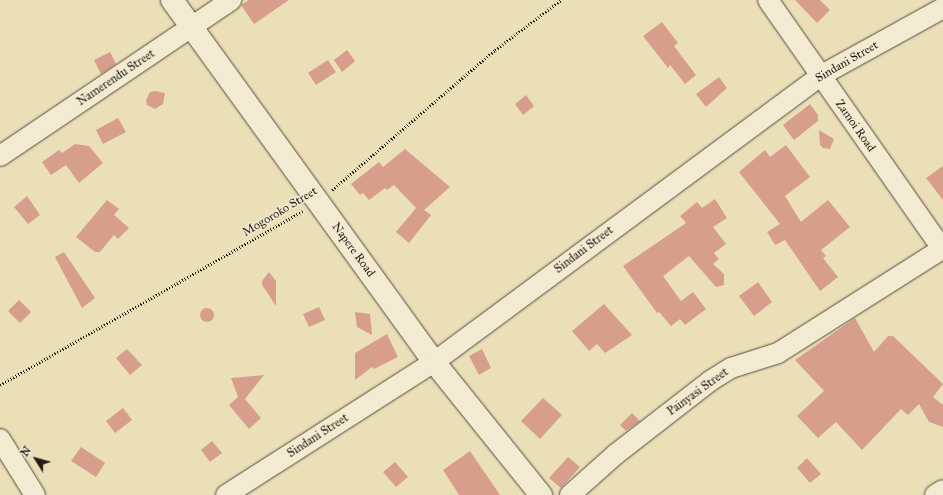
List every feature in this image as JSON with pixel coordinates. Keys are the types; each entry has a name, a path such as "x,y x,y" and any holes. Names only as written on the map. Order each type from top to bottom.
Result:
{"street":[{"name":"Napere Road","path":"172,0 434,362 541,495"},
{"name":"Namerendu Street","path":"0,156 192,28 231,0"},
{"name":"Zamoi Road","path":"768,0 942,249"},
{"name":"Sindani Street","path":"226,495 434,362 820,76 943,8"},
{"name":"Painyasi Street","path":"570,495 616,454 710,381 731,368 778,353 942,249"},
{"path":"0,439 35,495"},
{"path":"935,495 943,490"}],"path":[{"name":"Mogoroko Street","path":"0,385 318,201 495,50 561,0"}],"building":[{"path":"249,0 289,0 254,24 241,5"},
{"path":"795,0 820,0 830,10 817,23"},
{"path":"662,22 678,43 674,46 696,75 685,84 670,65 668,68 643,36"},
{"path":"347,50 355,61 342,72 334,60"},
{"path":"110,52 116,64 101,74 94,60"},
{"path":"328,60 336,72 316,85 308,73"},
{"path":"719,77 727,88 706,107 696,94"},
{"path":"155,91 165,93 163,104 155,109 147,105 146,100 150,92"},
{"path":"526,95 534,106 523,115 515,104"},
{"path":"810,104 818,115 818,121 794,140 783,125"},
{"path":"118,118 126,132 103,144 96,130"},
{"path":"819,130 834,139 830,149 823,148 820,145"},
{"path":"75,144 89,146 103,163 79,183 66,165 51,175 42,162 59,150 62,153"},
{"path":"786,145 810,177 785,196 801,222 828,200 850,227 821,250 826,256 823,258 838,277 820,291 785,240 775,245 767,232 780,224 739,172 765,150 770,157"},
{"path":"405,149 450,187 424,210 431,215 409,243 396,232 416,208 394,185 387,190 385,188 369,200 363,193 360,195 351,184 379,162 383,167"},
{"path":"943,166 943,200 926,178"},
{"path":"27,196 40,215 28,224 14,207"},
{"path":"715,199 727,218 713,227 726,244 714,253 719,259 713,264 724,274 724,285 716,287 689,256 663,276 681,301 693,292 706,309 685,325 680,319 671,326 659,312 657,313 623,266 686,223 680,216 697,202 702,208"},
{"path":"107,200 119,209 114,215 129,228 118,239 114,235 100,252 95,252 76,237"},
{"path":"64,252 95,298 82,308 55,257"},
{"path":"269,272 276,281 276,306 262,285 262,281"},
{"path":"758,282 772,302 754,316 739,296"},
{"path":"19,300 31,312 20,323 8,311"},
{"path":"604,304 632,335 605,353 597,344 589,351 572,331"},
{"path":"319,307 325,320 309,327 303,314"},
{"path":"207,308 212,310 214,315 212,320 207,322 202,320 200,315 202,310"},
{"path":"355,312 370,314 372,335 357,327"},
{"path":"855,318 874,352 888,336 893,336 943,384 933,397 943,405 943,427 929,422 919,404 908,415 901,409 862,450 836,422 818,438 797,416 824,391 795,360"},
{"path":"387,334 398,357 374,369 372,367 355,380 355,353"},
{"path":"127,349 142,365 130,375 116,358"},
{"path":"482,349 491,368 479,375 469,356"},
{"path":"264,375 245,399 261,418 249,429 229,405 238,397 231,378"},
{"path":"543,398 562,415 540,439 521,421"},
{"path":"123,408 132,420 115,433 106,421"},
{"path":"632,413 640,421 626,431 620,425"},
{"path":"212,441 222,453 210,462 201,450"},
{"path":"81,447 105,463 96,477 71,461"},
{"path":"470,451 500,495 459,495 443,470"},
{"path":"568,457 580,467 561,488 549,478"},
{"path":"807,458 821,474 810,483 797,468"},
{"path":"395,462 408,477 396,487 383,472"}]}
